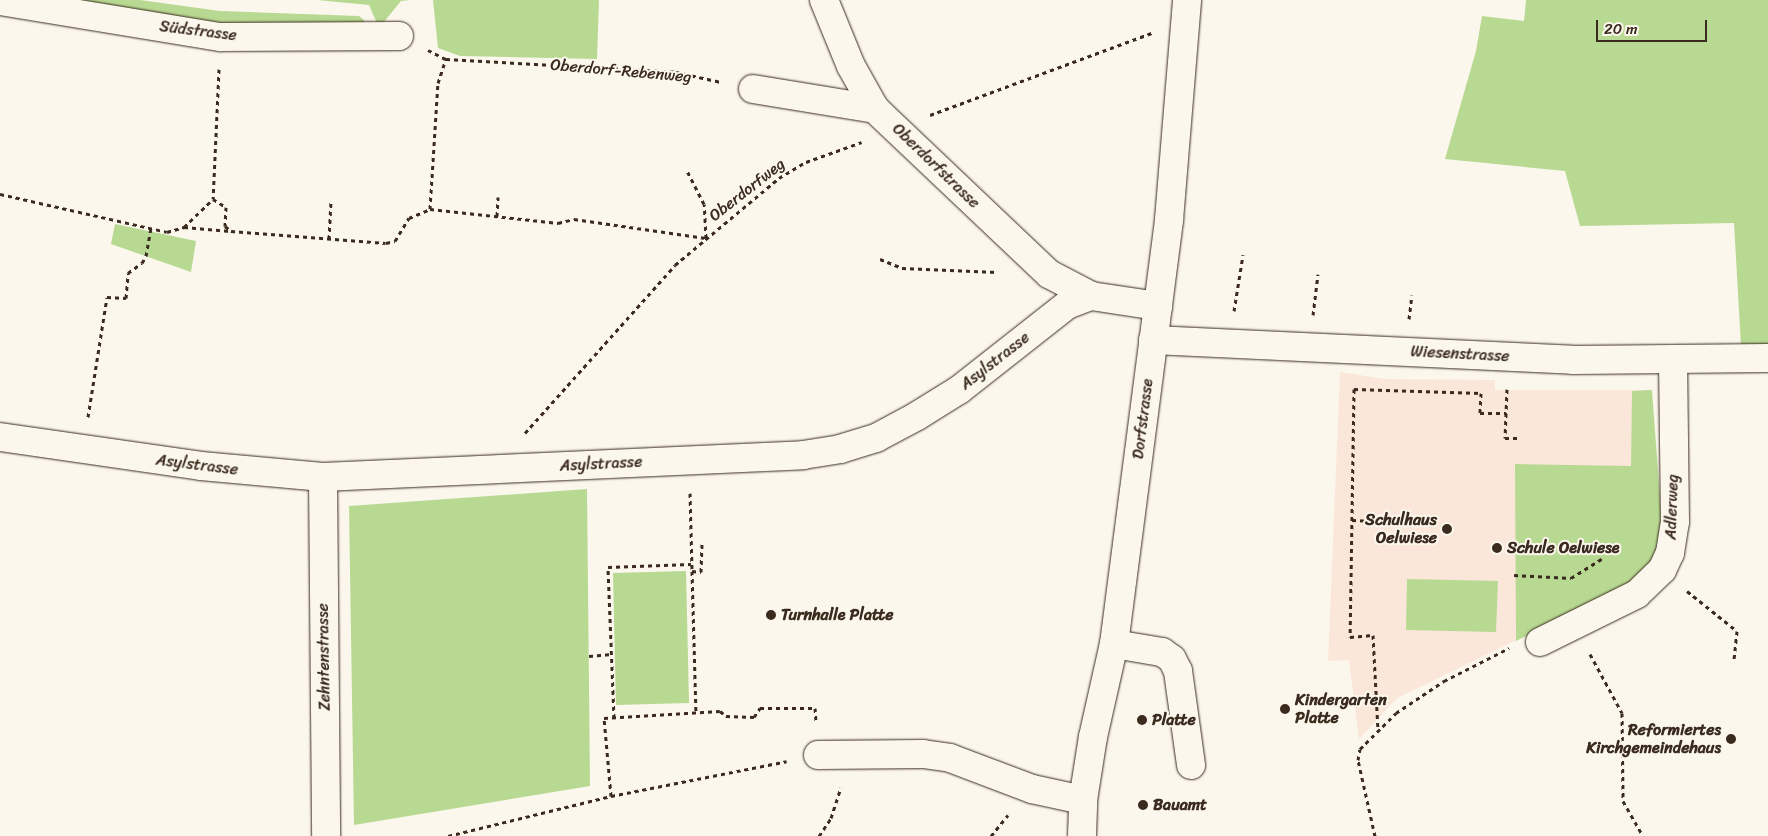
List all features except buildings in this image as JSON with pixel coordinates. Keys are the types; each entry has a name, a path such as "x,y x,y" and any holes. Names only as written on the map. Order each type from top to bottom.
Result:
{"street":[{"name":"Oberdorfstrasse","path":"824,0 851,66 875,108 1049,274 1091,296"},
{"name":"Dorfstrasse","path":"1082,836 1083,800 1093,737 1114,644 1169,220 1187,0"},
{"name":"Südstrasse","path":"0,1 221,37 399,36"},
{"path":"754,89 875,108"},
{"name":"Asylstrasse","path":"0,437 201,466 323,477 803,455 840,449 876,438 958,390 1066,305 1091,296 1158,306"},
{"name":"Wiesenstrasse","path":"1153,340 1325,351 1462,353 1573,360 1768,358"},
{"name":"Adlerweg","path":"1540,642 1637,594 1662,570 1670,554 1675,522 1673,360"},
{"name":"Zehntenstrasse","path":"323,477 326,836"},
{"path":"1114,644 1162,652 1172,659 1178,671 1191,765"},
{"path":"818,755 923,754 950,758 1032,789 1083,800"}],"path":[{"name":"Oberdorfweg","path":"522,438 630,312 675,265 779,178 806,162 1162,29"},
{"name":"Oberdorf-Rebenweg","path":"399,36 446,58 676,72 754,89"},
{"path":"430,209 438,83 446,58"},
{"path":"184,227 214,199 219,59"},
{"path":"0,194 167,232 184,227 386,244 395,240 409,218 430,209 558,224 574,219 706,238 704,204 687,171"},
{"path":"497,216 498,197"},
{"path":"214,199 226,207 226,226 231,231"},
{"path":"329,239 331,201"},
{"path":"87,426 108,297 126,298 128,273 142,263 146,256 150,228"},
{"path":"1233,320 1243,254"},
{"path":"880,259 902,268 1001,272"},
{"path":"1313,323 1318,274"},
{"path":"1408,327 1412,294"},
{"path":"1353,382 1350,637 1372,635 1378,730"},
{"path":"1354,389 1481,392 1480,413 1506,414"},
{"path":"1506,402 1504,438 1518,438"},
{"path":"688,460 696,713"},
{"path":"1352,520 1396,522"},
{"path":"692,571 701,572 702,544"},
{"path":"1514,575 1571,578 1604,558"},
{"path":"614,718 608,567 691,564"},
{"path":"1662,570 1737,631 1734,659"},
{"path":"1574,625 1622,713 1623,801 1643,836"},
{"path":"1375,836 1358,760 1360,749 1396,713 1444,681 1528,639 1540,642"},
{"path":"589,656 612,654"},
{"path":"448,836 611,796 818,755 815,708 760,708 754,717 726,716 720,712 604,718 611,796"},
{"path":"819,836 831,818 842,784"}],"shaded area":[{"name":"Schule Oelwiese","path":"1340,372 1385,379 1495,380 1495,390 1652,390 1636,582 1397,698 1359,739 1349,660 1328,661"}],"green space":[{"path":"56,0 140,0 220,11 359,16 364,20 363,28 221,25"},
{"path":"317,0 410,0 401,1 379,28 369,5"},
{"path":"433,0 599,0 597,59 460,56 438,48"},
{"path":"1526,0 1768,0 1768,345 1741,346 1734,223 1580,226 1565,171 1445,159 1476,51 1482,16 1524,21"},
{"path":"115,224 196,241 191,272 111,244"},
{"path":"1652,390 1662,525 1658,556 1636,582 1516,641 1515,464 1631,466 1632,391"},
{"path":"587,489 590,786 354,825 349,506"},
{"path":"686,571 689,703 616,705 613,573"},
{"path":"1407,579 1498,581 1496,632 1406,630"}],"place":[{"name":"Schulhaus Oelwiese","path":"1447,529"},
{"name":"Schule Oelwiese","path":"1497,548"},
{"name":"Turnhalle Platte","path":"771,615"},
{"name":"Kindergarten Platte","path":"1285,709"},
{"name":"Platte","path":"1142,720"},
{"name":"Reformiertes Kirchgemeindehaus","path":"1731,739"},
{"name":"Bauamt","path":"1143,805"}]}
